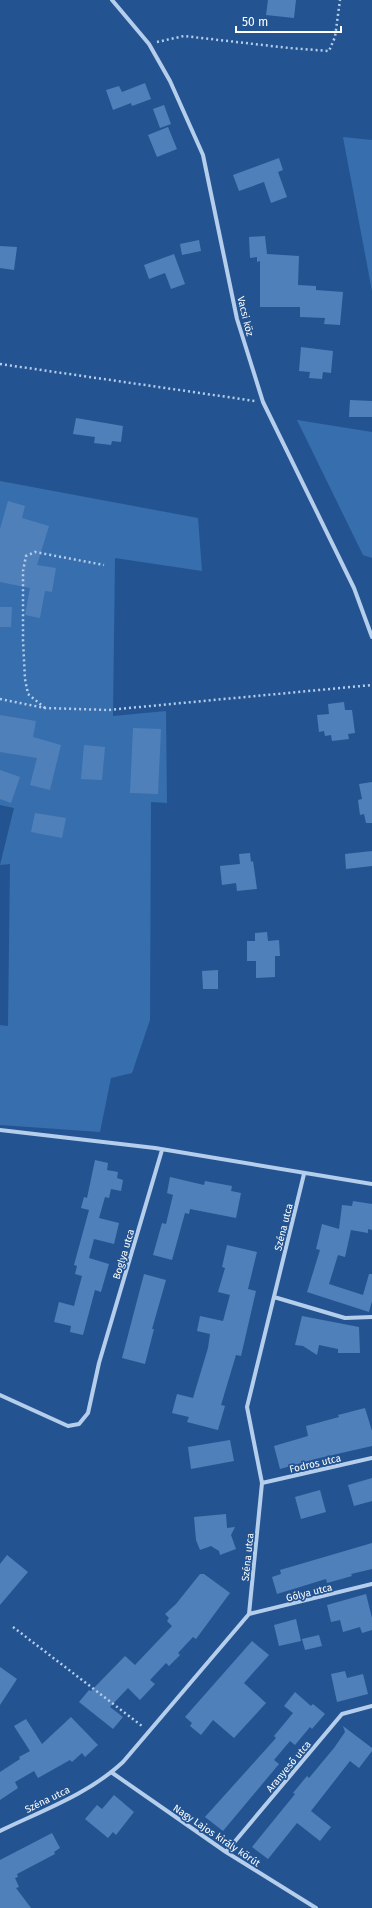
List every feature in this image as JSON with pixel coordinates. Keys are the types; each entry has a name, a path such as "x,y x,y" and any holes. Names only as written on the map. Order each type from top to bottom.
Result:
{"street":[{"name":"Vacsi köz","path":"112,0 149,44 170,81 203,155 237,319 263,402 354,588 372,637"},
{"path":"0,1130 162,1150 372,1184"},
{"name":"Boglya utca","path":"0,1395 68,1426 79,1424 88,1413 99,1363 162,1150"},
{"name":"Széna utca","path":"0,1831 91,1786 111,1772 249,1614 262,1483 247,1407 304,1174"},
{"path":"274,1296 345,1318 372,1317"},
{"name":"Fodros utca","path":"262,1483 372,1458"},
{"name":"Gólya utca","path":"249,1614 372,1584"},
{"name":"Aranyeső utca","path":"226,1852 342,1714 372,1706"},
{"name":"Nagy Lajos király körút","path":"111,1772 226,1852 316,1908"}],"path":[{"path":"149,44 184,36 329,51 335,37 340,0"},
{"path":"0,364 263,402"},
{"path":"45,708 28,694 25,679 23,640 23,571 26,556 35,552 63,556 104,565"},
{"path":"0,699 45,708 108,710 372,685"},
{"path":"13,1627 148,1731"}],"shaded area":[{"path":"343,137 372,140 372,291"},
{"path":"297,420 372,432 372,558 363,555"},
{"path":"0,481 198,518 202,571 115,558 113,716 166,711 167,803 151,802 150,1020 132,1073 111,1078 100,1132 0,1125 0,1025 8,1026 10,864 0,865 14,808 0,805"}],"building":[{"path":"268,0 296,0 294,18 266,15"},
{"path":"145,83 151,99 132,106 131,103 113,110 106,90 119,86 122,92"},
{"path":"164,105 171,124 160,128 153,109"},
{"path":"168,127 177,149 157,157 148,135"},
{"path":"279,158 283,170 278,172 287,197 271,203 264,182 239,191 233,175"},
{"path":"265,236 267,254 299,256 298,285 316,286 316,290 343,292 340,325 324,324 325,318 300,317 300,307 260,307 260,261 257,262 257,257 250,258 249,237"},
{"path":"199,240 201,251 182,255 180,244"},
{"path":"0,246 17,247 14,270 0,268"},
{"path":"174,254 185,284 171,289 165,273 149,279 144,265"},
{"path":"301,347 333,351 331,373 323,372 322,379 309,378 310,372 299,371"},
{"path":"350,400 372,401 372,417 349,417"},
{"path":"76,418 123,426 121,442 112,441 111,445 94,443 95,437 73,434"},
{"path":"8,501 25,506 22,518 49,526 37,565 56,568 52,592 45,591 40,618 25,615 30,588 0,582 0,529"},
{"path":"0,607 12,607 11,627 0,627"},
{"path":"344,702 345,710 352,710 355,733 348,734 349,739 332,741 331,735 325,736 324,731 319,732 317,715 329,714 328,704"},
{"path":"0,715 36,721 33,737 61,745 50,790 30,785 37,758 0,752"},
{"path":"133,728 161,729 158,794 130,793"},
{"path":"84,745 105,747 102,780 81,779"},
{"path":"0,770 20,777 11,803 0,799"},
{"path":"372,782 372,823 366,823 364,814 360,815 358,800 362,799 359,784"},
{"path":"35,813 66,818 62,838 31,832"},
{"path":"372,851 372,866 346,869 345,854"},
{"path":"250,853 251,862 253,861 257,889 237,891 236,883 222,885 220,866 240,864 239,854"},
{"path":"267,932 268,941 279,940 280,956 275,956 275,977 256,978 256,961 247,961 247,941 255,941 255,933"},
{"path":"218,970 218,989 203,989 202,971"},
{"path":"95,1160 108,1163 107,1170 118,1172 117,1178 123,1180 121,1191 111,1189 109,1198 105,1197 99,1218 119,1223 114,1244 94,1239 89,1258 109,1264 101,1292 95,1290 83,1335 70,1332 71,1326 54,1322 59,1302 74,1306 82,1276 75,1274 77,1266 74,1265 89,1210 81,1208 84,1197 87,1198"},
{"path":"170,1177 204,1185 205,1181 232,1186 231,1191 241,1193 236,1218 190,1209 189,1214 185,1213 172,1260 153,1255 162,1223 166,1224 173,1195 167,1193"},
{"path":"353,1201 372,1204 372,1230 368,1229 368,1233 351,1230 345,1257 338,1255 329,1284 363,1295 369,1274 372,1274 372,1301 369,1312 307,1292 320,1250 316,1249 322,1224 339,1229 342,1205 352,1206"},
{"path":"227,1245 257,1252 248,1289 256,1291 241,1356 236,1355 221,1405 225,1406 218,1430 187,1422 189,1417 172,1413 177,1394 193,1398 208,1348 210,1334 197,1331 200,1316 223,1321 230,1295 218,1292 225,1268 222,1267"},
{"path":"144,1274 166,1280 152,1329 154,1329 145,1364 122,1358"},
{"path":"302,1316 359,1327 360,1353 338,1353 338,1349 319,1345 317,1355 303,1346 295,1345"},
{"path":"365,1408 372,1431 372,1446 315,1459 280,1469 274,1446 308,1436 306,1426"},
{"path":"230,1440 234,1461 191,1469 188,1447"},
{"path":"372,1478 372,1501 354,1506 348,1485"},
{"path":"320,1490 326,1512 301,1519 295,1497"},
{"path":"226,1514 227,1528 235,1527 231,1535 236,1549 220,1555 219,1551 211,1546 200,1550 196,1540 194,1517"},
{"path":"372,1543 372,1569 351,1574 352,1576 327,1583 326,1579 277,1594 272,1577 281,1574 280,1570"},
{"path":"7,1555 28,1572 0,1605 0,1564"},
{"path":"200,1574 204,1574 230,1593 196,1639 193,1637 178,1653 180,1655 169,1666 166,1663 150,1680 155,1684 140,1700 128,1688 110,1707 123,1717 113,1729 79,1702 89,1690 91,1691 125,1656 135,1665 172,1626 167,1621 169,1618 165,1614 176,1604"},
{"path":"366,1594 372,1618 372,1630 362,1633 360,1627 343,1632 340,1620 331,1622 327,1605"},
{"path":"296,1619 301,1641 279,1646 274,1625"},
{"path":"319,1635 322,1646 305,1650 302,1639"},
{"path":"252,1641 269,1655 244,1683 266,1703 234,1738 213,1720 201,1735 190,1726 192,1723 185,1717"},
{"path":"0,1667 17,1679 0,1705"},
{"path":"345,1671 347,1678 363,1674 368,1694 337,1702 331,1674"},
{"path":"295,1692 311,1706 313,1704 325,1714 312,1729 310,1727 295,1745 290,1741 274,1760 279,1764 223,1831 205,1817 276,1738 274,1736 293,1713 284,1706"},
{"path":"71,1717 98,1745 85,1757 82,1753 72,1762 70,1760 38,1778 34,1771 15,1782 18,1788 0,1800 0,1772 20,1759 19,1757 30,1751 14,1726 26,1719 42,1744"},
{"path":"343,1726 372,1748 372,1751 359,1768 350,1761 311,1811 331,1827 320,1841 297,1823 268,1859 252,1847 295,1794 293,1793 307,1776 309,1778 334,1748 345,1732"},
{"path":"114,1795 134,1812 116,1835 113,1832 108,1838 85,1819 97,1805 102,1809"},
{"path":"52,1833 60,1848 54,1852 55,1854 17,1874 18,1877 15,1878 19,1887 16,1888 31,1908 0,1908 0,1860"}]}
